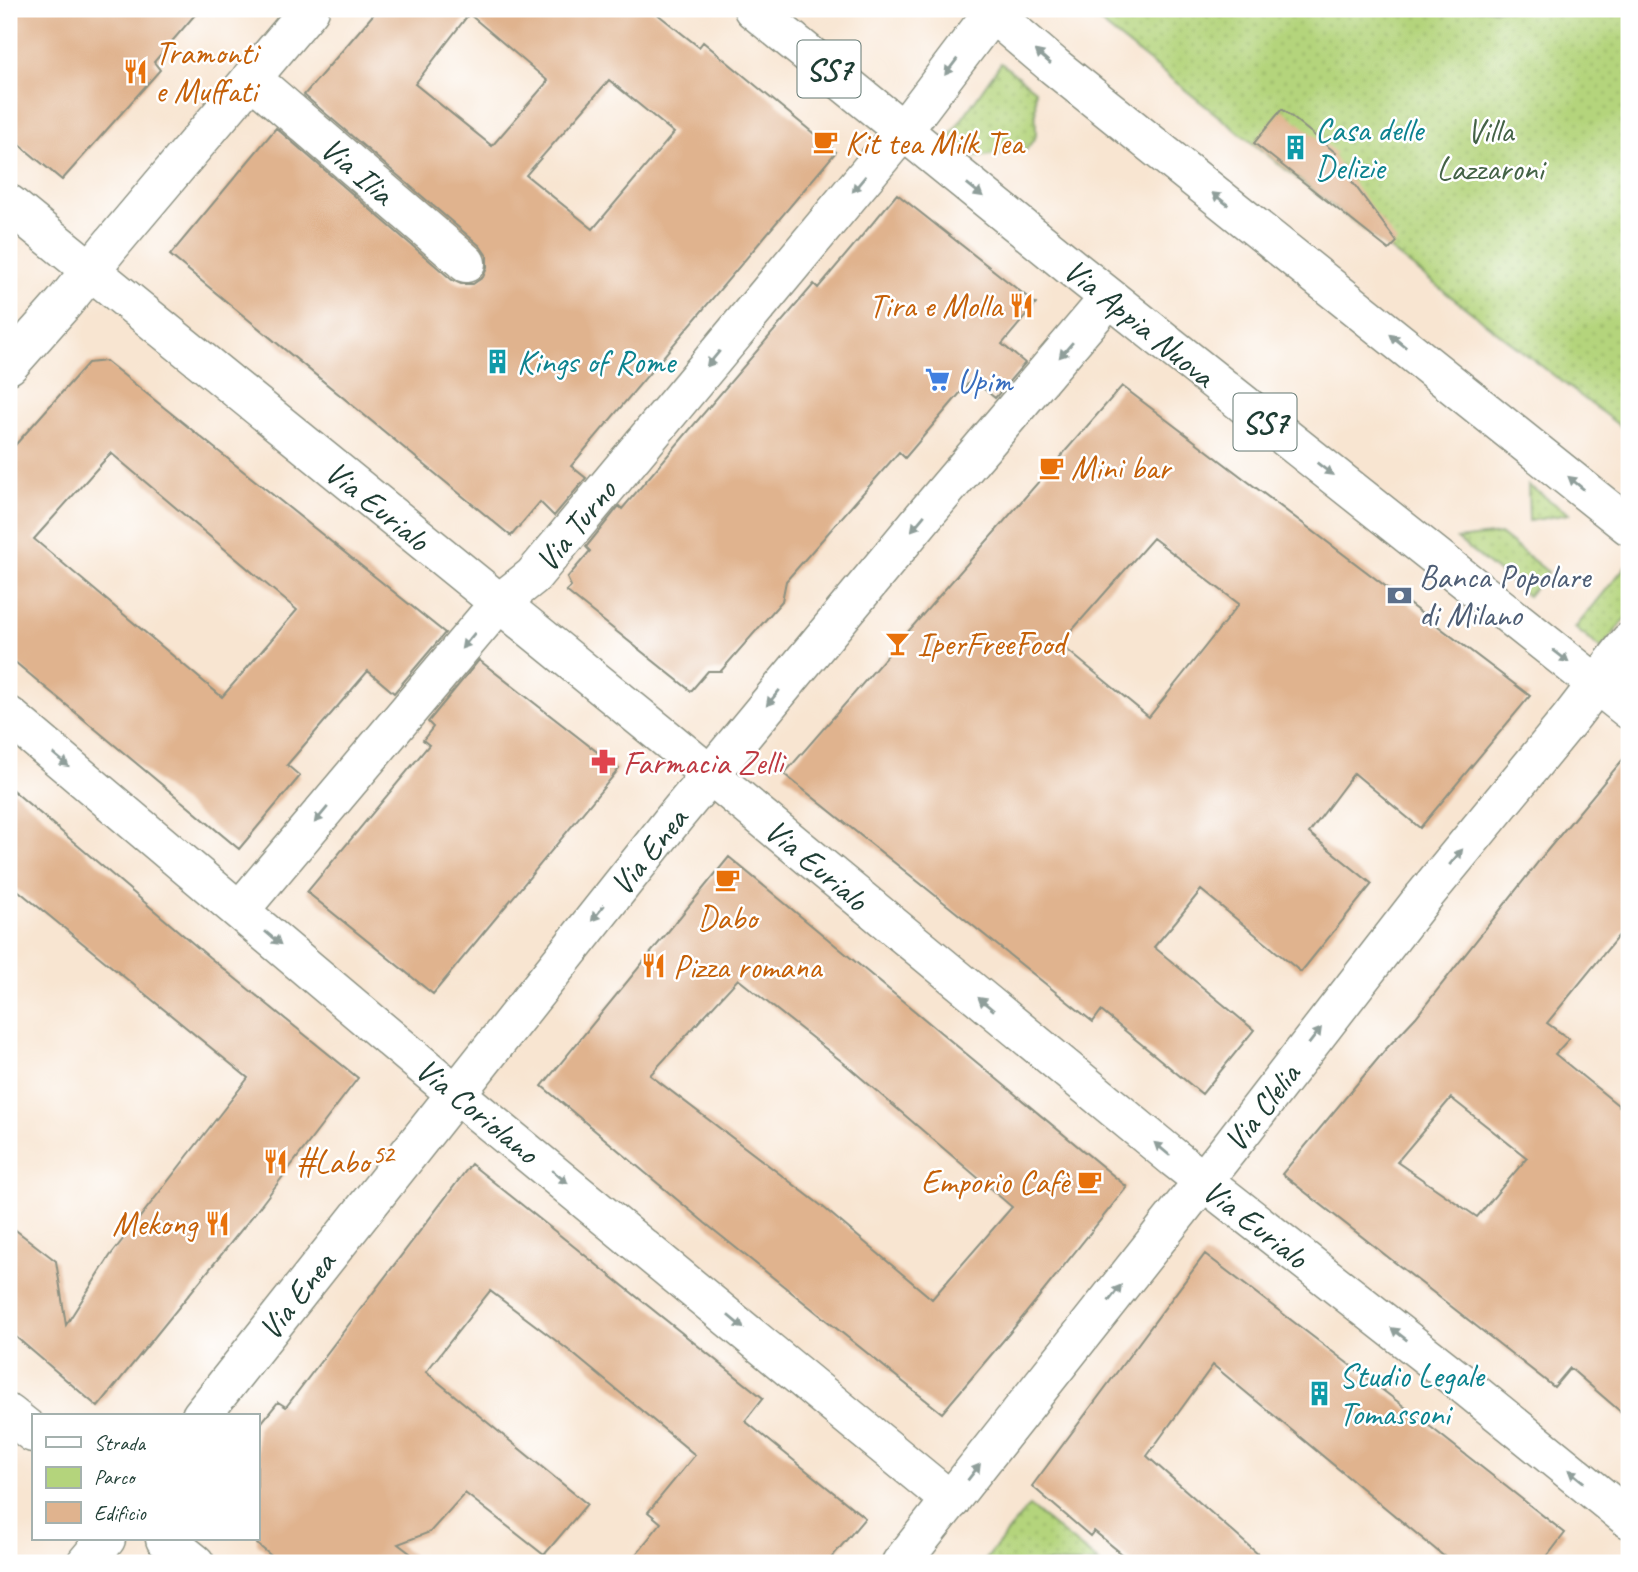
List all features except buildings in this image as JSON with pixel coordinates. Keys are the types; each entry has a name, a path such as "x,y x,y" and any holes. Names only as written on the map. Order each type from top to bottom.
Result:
{"street":[{"path":"9,365 310,9"},
{"name":"Via Appia Nuova","path":"753,9 902,132 1629,710"},
{"path":"990,11 1086,92 1629,526"},
{"name":"Via Turno","path":"240,910 499,603 533,576 902,132 990,11"},
{"name":"Via Ilia","path":"251,78 466,263"},
{"name":"Via Eurialo","path":"9,204 1203,1181 1454,1377 1629,1519"},
{"name":"Via Enea","path":"203,1414 709,775 929,510 1110,298"},
{"name":"Via Clelia","path":"901,1563 1421,900 1629,642"},
{"name":"Via Coriolano","path":"9,716 456,1093 951,1501"},
{"path":"9,1414 32,1432"},
{"path":"86,1563 105,1540"},
{"path":"166,1540 195,1563"}],"green space":[{"name":"Villa Lazzaroni","path":"1083,9 1629,9 1629,433 1308,187"},
{"path":"1001,63 1035,90 1036,136 1026,150 977,157 950,136"},
{"path":"1528,485 1569,514 1529,521"},
{"path":"1500,534 1548,572 1528,596 1457,539"},
{"path":"1628,563 1629,614 1601,649 1575,628"},
{"path":"1029,1506 1100,1563 983,1563"}],"place":[{"name":"Tramonti e Muffati","path":"135,71"},
{"name":"Kit tea Milk Tea","path":"825,142"},
{"name":"Casa delle Delizie","path":"1295,148"},
{"name":"Tira e Molla","path":"1022,305"},
{"name":"Kings of Rome","path":"497,361"},
{"name":"Upim","path":"937,380"},
{"name":"Mini bar","path":"1051,467"},
{"name":"Banca Popolare di Milano","path":"1399,595"},
{"name":"IperFreeFood","path":"897,643"},
{"name":"Farmacia Zelli","path":"603,762"},
{"name":"Dabo","path":"727,880"},
{"name":"Pizza romana","path":"653,966"},
{"name":"#Labo⁵²","path":"276,1161"},
{"name":"Emporio Cafè","path":"1089,1181"},
{"name":"Mekong","path":"217,1223"},
{"name":"Studio Legale Tomassoni","path":"1319,1394"}]}
